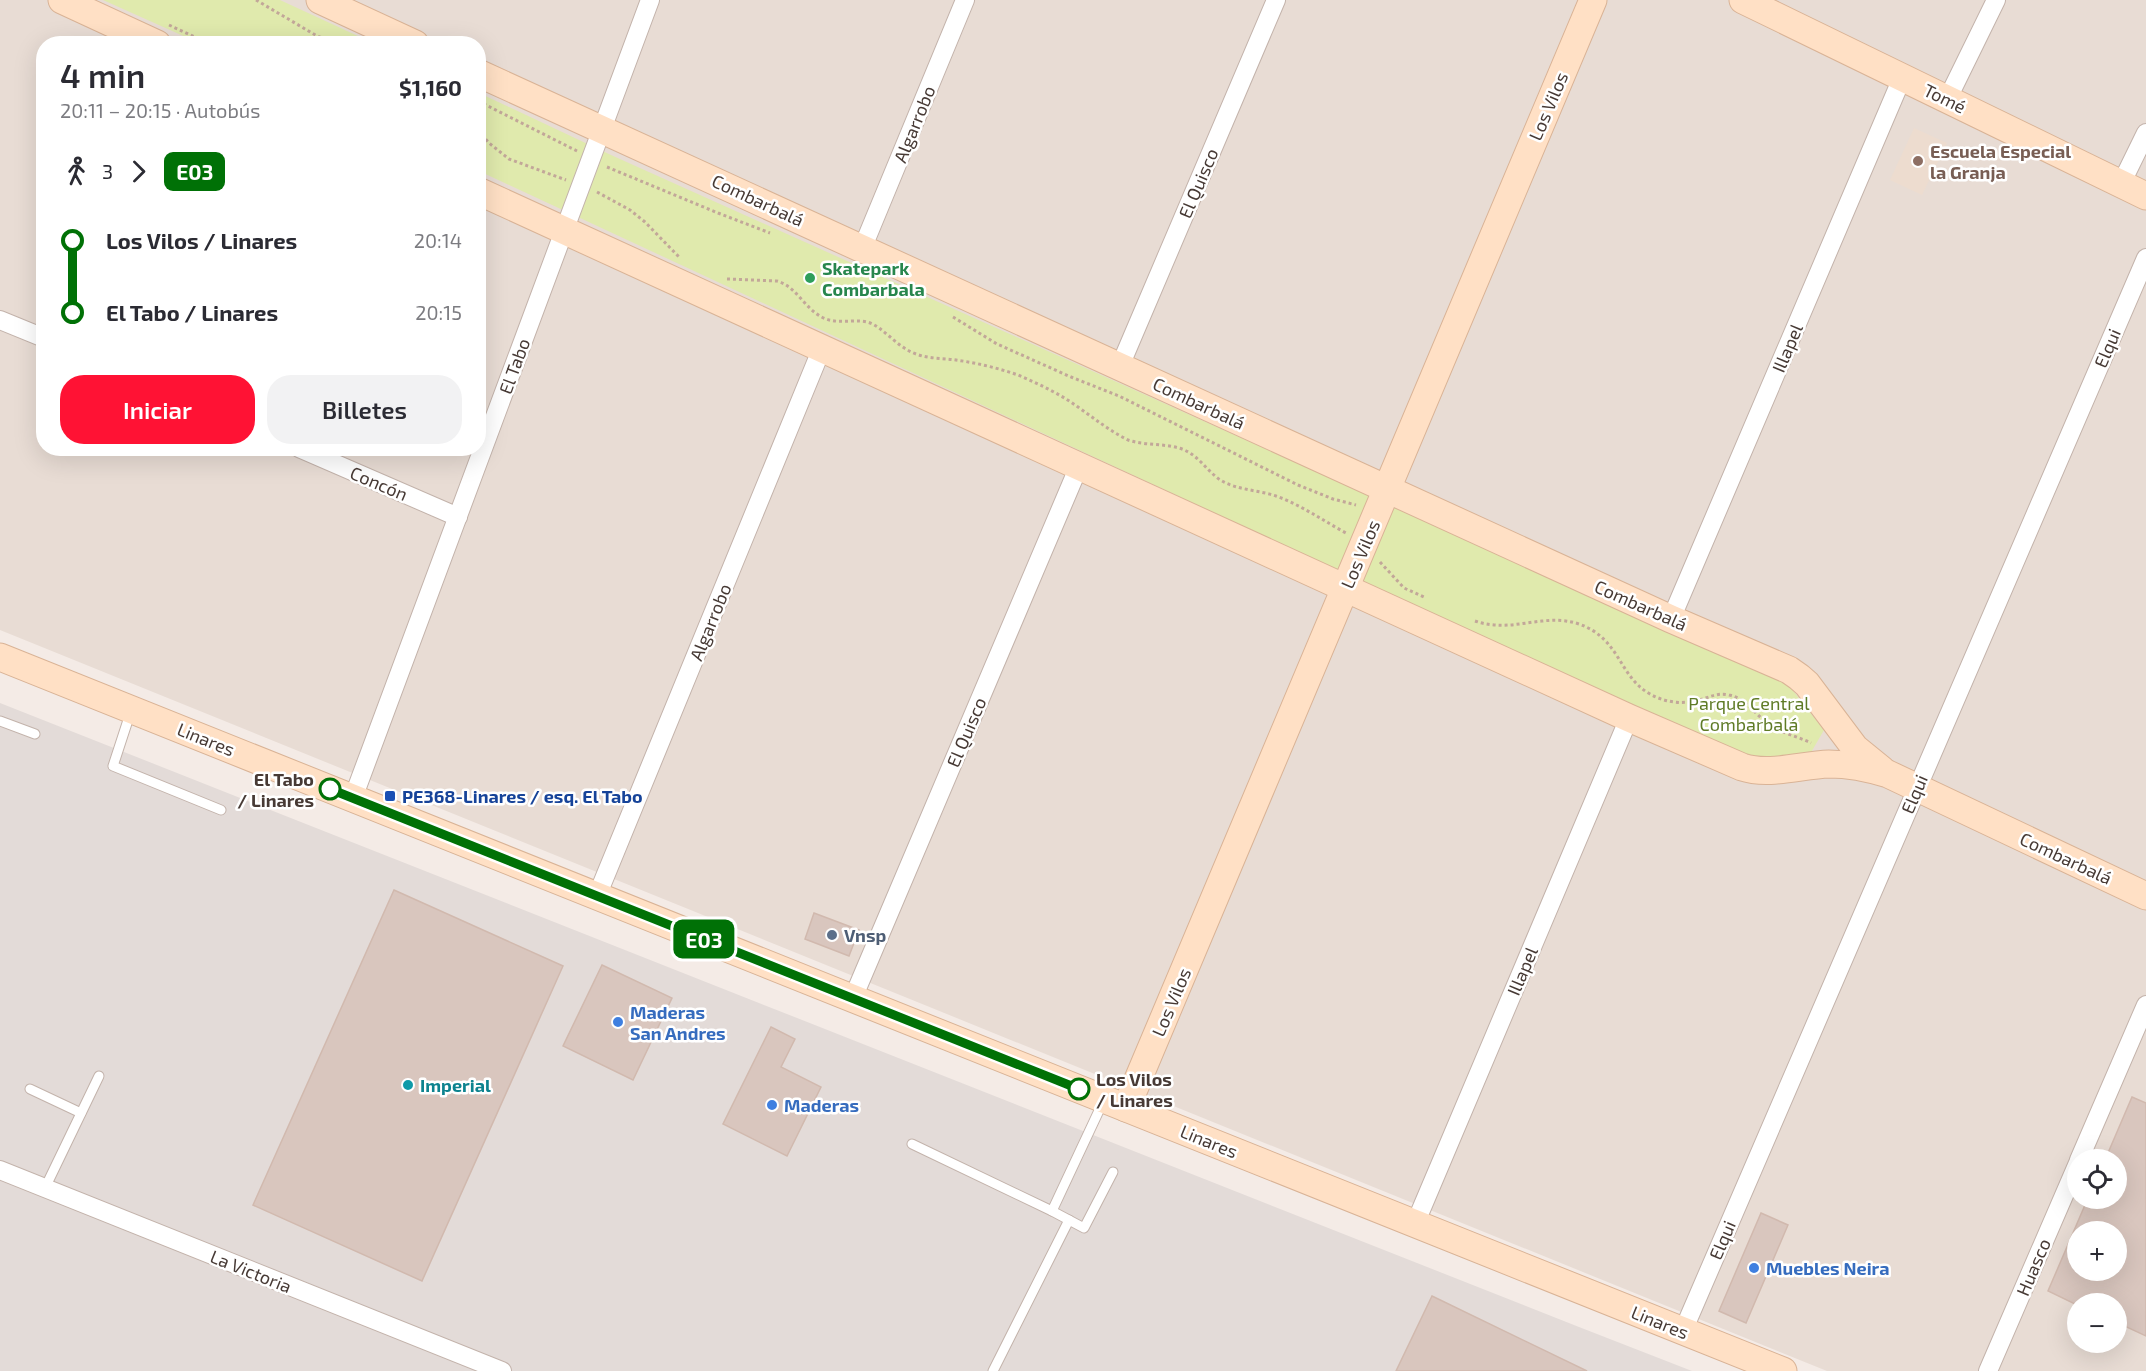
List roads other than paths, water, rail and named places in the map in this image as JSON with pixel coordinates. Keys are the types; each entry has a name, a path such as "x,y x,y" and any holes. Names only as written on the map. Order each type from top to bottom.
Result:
{"main road":[{"path":"62,0 140,36"},
{"path":"320,0 398,36"},
{"name":"Los Vilos","path":"1115,1103 1345,588 1593,0"},
{"name":"Tomé","path":"1743,0 2146,196"},
{"name":"Combarbalá","path":"486,77 1120,366 1382,500 1789,670 1807,684 1855,748 1888,774 2146,896"},
{"name":"Combarbalá","path":"486,195 1629,718 1753,770 1819,758 1888,774"},
{"name":"Linares","path":"0,657 1783,1371"},
{"path":"1819,758 1832,737 1832,717"}],"street":[{"name":"El Tabo","path":"486,442 650,0"},
{"name":"Algarrobo","path":"862,249 965,0"},
{"name":"El Quisco","path":"1120,366 1276,0"},
{"path":"1947,100 1996,0"},
{"name":"Illapel","path":"1671,619 1902,78"},
{"path":"2121,184 2146,133"},
{"name":"Elqui","path":"1683,1331 2146,258"},
{"path":"0,320 36,335"},
{"name":"Algarrobo","path":"597,896 822,348"},
{"name":"Concón","path":"317,456 458,517"},
{"name":"El Tabo","path":"353,798 481,456"},
{"name":"El Quisco","path":"853,998 1078,466"},
{"name":"Illapel","path":"1415,1224 1629,718"},
{"name":"Huasco","path":"2083,1149 2146,1005"},
{"name":"La Victoria","path":"0,1170 502,1371"},
{"name":"Huasco","path":"1988,1371 2067,1187"}],"lane":[{"path":"131,709 113,766 221,810"},
{"path":"0,721 35,734"},
{"path":"45,1188 99,1076"},
{"path":"30,1089 81,1113"},
{"path":"1052,1211 1115,1103"},
{"path":"912,1144 1084,1228 1113,1172"},
{"path":"993,1371 1069,1220"}],"place":[{"name":"Escuela Especial la Granja","path":"1918,161"},
{"name":"Skatepark Combarbala","path":"810,278"},
{"name":"El Tabo / Linares","path":"330,789"},
{"name":"PE368-Linares / esq. El Tabo","path":"390,796"},
{"name":"Vnsp","path":"832,935"},
{"name":"Maderas San Andres","path":"618,1022"},
{"name":"Imperial","path":"408,1085"},
{"name":"Los Vilos / Linares","path":"1079,1089"},
{"name":"Maderas","path":"772,1105"},
{"name":"Muebles Neira","path":"1754,1268"}],"park label":[{"name":"Parque Central Combarbalá","path":"1749,713"}]}
